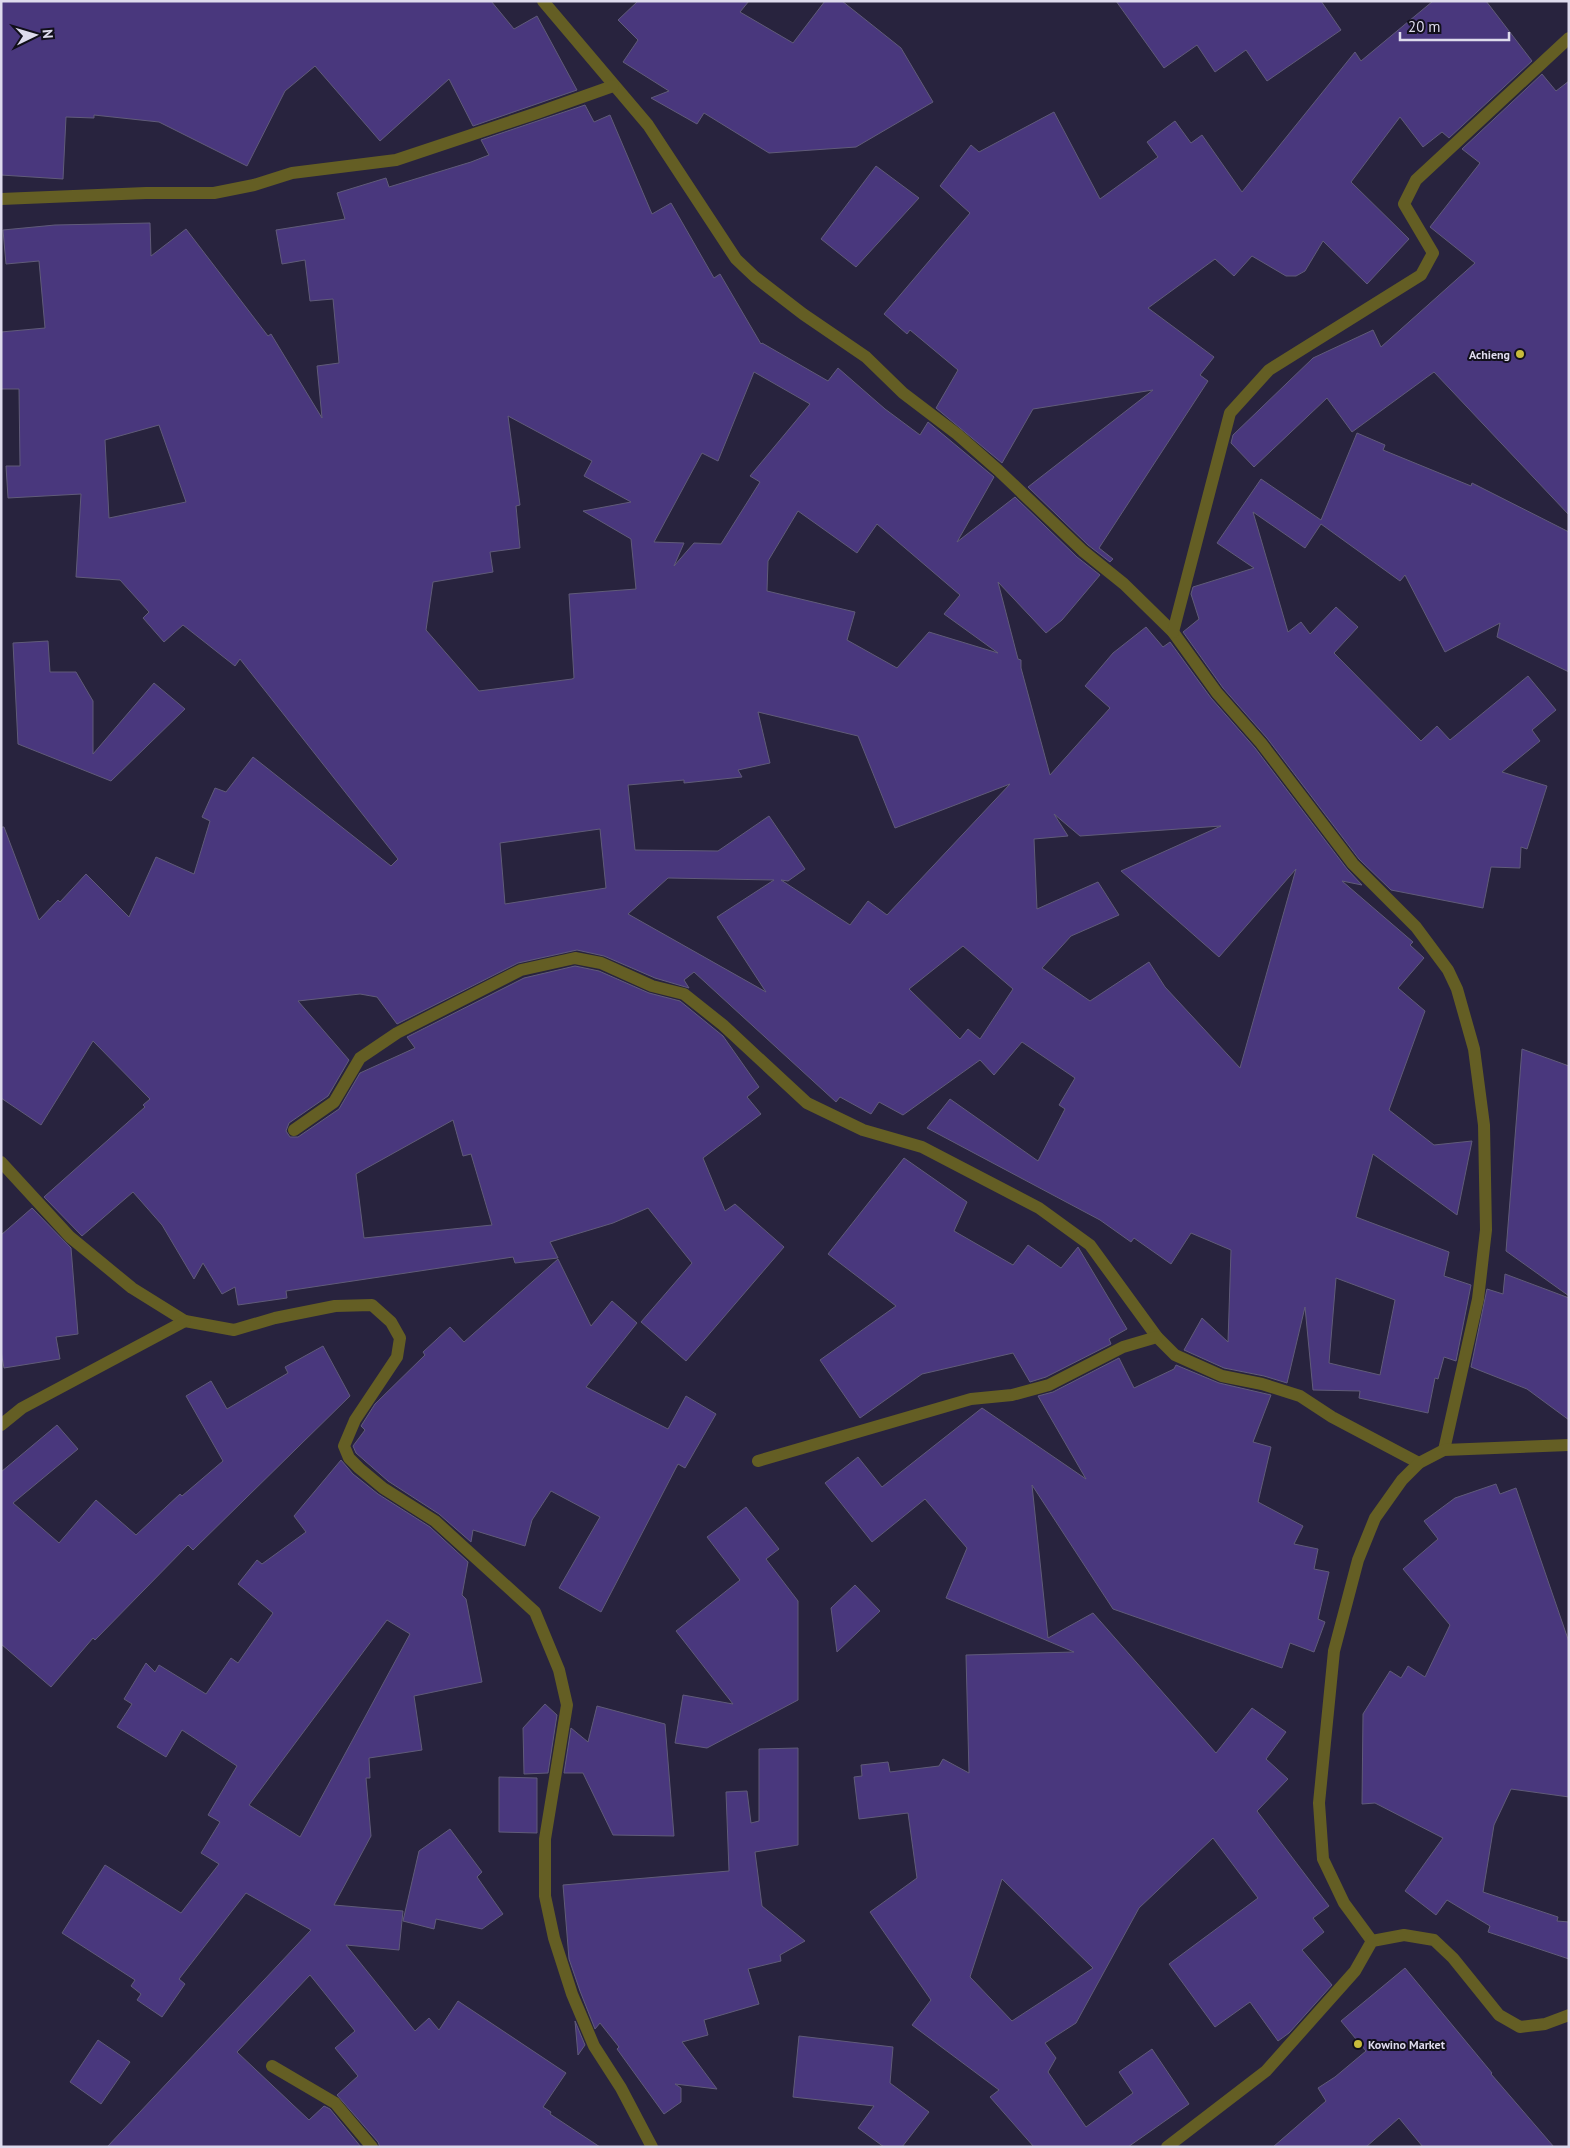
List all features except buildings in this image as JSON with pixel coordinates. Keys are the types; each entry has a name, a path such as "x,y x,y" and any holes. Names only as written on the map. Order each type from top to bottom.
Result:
{"street":[{"path":"543,1 613,86 648,125 736,259 755,277 803,314 866,356 903,393 957,434 998,470 1083,551 1124,584 1173,632 1217,694 1261,743 1353,864 1416,927 1448,970 1457,989 1474,1049 1484,1125 1486,1230 1478,1299 1444,1450"},
{"path":"1173,632 1230,413 1269,370 1421,275 1433,253 1404,204 1416,180 1569,38"},
{"path":"1,199 214,193 254,185 292,173 396,160 538,114 613,86"},
{"path":"294,1130 334,1102 360,1058 397,1033 521,970 575,958 602,963 652,986 684,994 723,1025 807,1103 863,1130 922,1147 1039,1208 1090,1245 1157,1337 1175,1355 1222,1376 1262,1384 1300,1396 1332,1417 1419,1463"},
{"path":"1,1162 70,1237 132,1288 185,1321 234,1330 275,1318 335,1306 372,1305 391,1322 400,1338 397,1358 355,1420 344,1446 349,1458 359,1468 383,1488 435,1521 535,1612 558,1670 567,1705 545,1839 544,1896 554,1938 572,1994 594,2046 621,2088 652,2147"},
{"path":"1,1424 22,1408 185,1321"},
{"path":"758,1460 970,1399 1012,1395 1050,1385 1084,1365 1123,1347 1157,1337"},
{"path":"1372,1941 1344,1903 1323,1859 1319,1803 1334,1651 1358,1560 1375,1518 1402,1480 1419,1463 1444,1450 1569,1445"},
{"path":"1167,2147 1266,2072 1355,1971 1372,1941 1404,1935 1434,1940 1453,1958 1499,2015 1520,2027 1545,2024 1569,2016"},
{"path":"272,2066 335,2103 372,2147"}],"place":[{"name":"Achieng","path":"1520,354"},
{"name":"Kowino Market","path":"1358,2044"}]}
